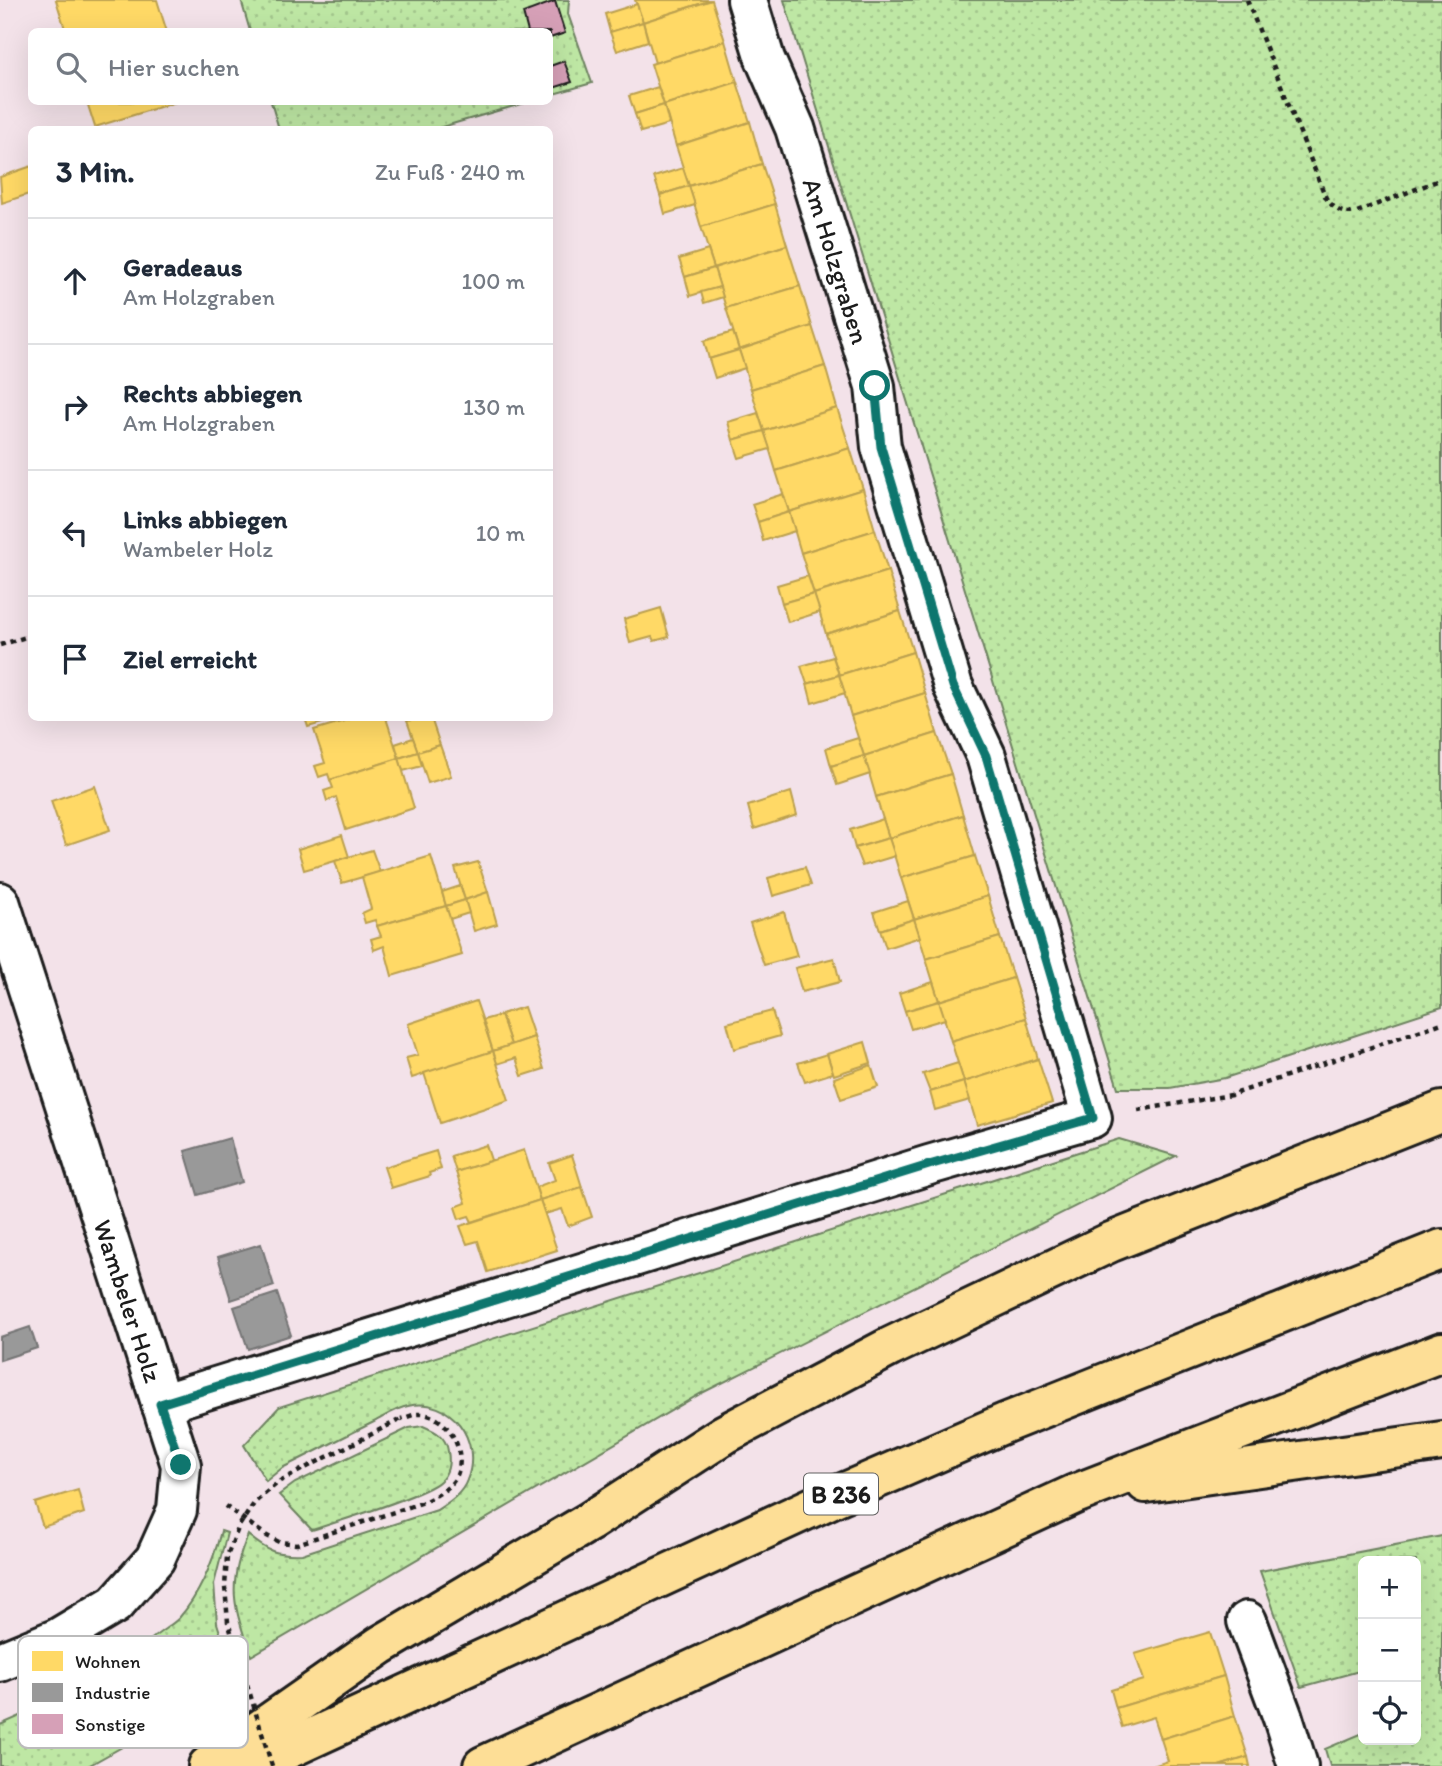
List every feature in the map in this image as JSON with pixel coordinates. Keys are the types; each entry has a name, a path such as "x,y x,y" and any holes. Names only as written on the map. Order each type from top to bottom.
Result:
{"highway":[{"path":"248,1738 380,1645 589,1522 725,1434 890,1347 1111,1242 1442,1111"},
{"name":"B 236","path":"251,1766 841,1494 1005,1423 1442,1248"},
{"path":"483,1766 1075,1494 1442,1352"},
{"path":"1075,1494 1442,1441"},
{"path":"208,1766 234,1748"}],"street":[{"name":"Am Holzgraben","path":"747,0 765,59 795,128 871,373 885,461 953,686 986,756 1093,1118"},
{"name":"Wambeler Holz","path":"0,902 181,1465 177,1510 155,1559 115,1604 61,1636"},
{"path":"160,1404 916,1169 1093,1118"},
{"path":"1247,1621 1283,1718 1297,1766"},
{"name":"Wambeler Holz","path":"0,1662 18,1655"}],"path":[{"path":"1247,0 1326,198 1334,209 1346,214 1357,212 1442,179"},
{"path":"0,645 28,636"},
{"path":"1093,1118 1231,1095 1442,1023"},
{"path":"181,1465 234,1515 243,1520 279,1542 298,1544 424,1502 442,1493 456,1478 460,1456 452,1434 437,1419 418,1414 401,1419 280,1481 256,1502 243,1520 239,1526 227,1556 225,1587 228,1622 232,1636"},
{"path":"248,1687 272,1766"}],"green space":[{"path":"241,0 569,0 568,14 592,83 553,94 553,28 249,28"},
{"path":"784,0 1442,0 1442,1007 1225,1078 1170,1088 1118,1088"},
{"path":"272,105 518,105 445,126 278,126"},
{"path":"1119,1139 1176,1156 700,1394 251,1656 248,1636 244,1636 240,1624 235,1596 237,1569 248,1535 273,1551 302,1554 437,1510 462,1489 471,1465 467,1437 450,1415 438,1408 424,1405 408,1406 282,1468 266,1481 244,1445 279,1407"},
{"path":"423,1426 442,1438 449,1455 445,1474 431,1487 400,1501 312,1530 279,1495 295,1483 409,1428"},
{"path":"221,1531 227,1533 214,1584 217,1623 221,1636 155,1636 179,1618 193,1599 214,1554"},
{"path":"1442,1536 1442,1766 1330,1766 1325,1749 1358,1735 1358,1745 1421,1745 1421,1556 1358,1556 1358,1671 1301,1687 1260,1571"},
{"path":"18,1717 18,1748 120,1748 88,1766 0,1766 0,1725"}],"building: Wohnen":[{"path":"56,0 157,0 166,28 65,28"},
{"path":"635,0 712,0 643,22"},
{"path":"712,0 725,41 655,63 643,22"},
{"path":"637,4 643,22 610,32 605,14"},
{"path":"643,22 648,41 617,51 610,32"},
{"path":"725,41 737,82 664,105 651,64"},
{"path":"737,82 750,122 676,146 664,105"},
{"path":"658,87 664,105 635,114 629,96"},
{"path":"88,105 166,105 98,126 95,126"},
{"path":"664,105 669,124 641,132 635,114"},
{"path":"750,122 762,164 689,186 676,146"},
{"path":"762,164 775,204 701,227 689,186"},
{"path":"28,167 28,194 2,203 0,177"},
{"path":"683,168 689,186 660,195 654,177"},
{"path":"689,186 695,205 665,214 660,195"},
{"path":"775,204 787,245 714,268 701,227"},
{"path":"787,245 800,286 726,308 714,268"},
{"path":"708,250 714,268 685,277 679,259"},
{"path":"714,268 720,287 690,296 685,277"},
{"path":"800,286 812,326 739,350 726,308"},
{"path":"720,287 723,297 704,303 701,292"},
{"path":"812,326 825,366 751,389 739,350"},
{"path":"733,332 739,350 709,359 704,341"},
{"path":"739,350 745,368 715,378 709,359"},
{"path":"825,366 837,408 764,431 751,389"},
{"path":"837,408 850,448 776,471 764,431"},
{"path":"758,413 764,431 733,440 728,422"},
{"path":"764,431 770,449 739,458 733,440"},
{"path":"850,448 863,489 789,512 776,471"},
{"path":"863,489 875,530 801,553 789,512"},
{"path":"783,494 789,512 758,522 752,504"},
{"path":"789,512 795,531 763,541 758,522"},
{"path":"875,530 888,571 814,594 801,553"},
{"path":"888,571 900,611 826,634 814,594"},
{"path":"808,576 814,594 782,603 777,585"},
{"path":"814,594 820,612 788,622 782,603"},
{"path":"661,608 669,637 654,641 652,637 630,643 624,619"},
{"path":"900,611 913,652 839,675 826,634"},
{"path":"913,652 925,693 851,716 839,675"},
{"path":"833,657 839,675 807,684 801,666"},
{"path":"839,675 845,693 812,703 807,684"},
{"path":"925,693 937,733 864,756 851,716"},
{"path":"306,721 329,721 308,727"},
{"path":"344,721 387,721 399,758 330,780 328,774 319,777 315,766 325,763 314,730"},
{"path":"407,721 432,721 440,745 418,752"},
{"path":"937,733 951,774 876,797 864,756"},
{"path":"413,738 418,752 399,758 395,744"},
{"path":"858,738 864,756 831,766 826,748"},
{"path":"440,745 451,776 428,783 418,752"},
{"path":"418,752 422,766 403,771 399,758"},
{"path":"864,756 870,774 837,785 831,766"},
{"path":"399,758 414,808 346,830 336,797 327,801 324,791 333,788 330,780"},
{"path":"951,774 963,815 889,838 876,797"},
{"path":"95,786 110,830 66,845 51,801"},
{"path":"791,792 797,815 754,829 748,806"},
{"path":"963,815 975,856 901,878 889,838"},
{"path":"883,819 889,838 855,848 850,830"},
{"path":"342,835 349,857 304,870 298,849"},
{"path":"889,838 895,856 862,866 855,848"},
{"path":"372,850 380,872 342,883 335,861"},
{"path":"431,856 446,906 377,926 375,920 365,923 362,913 371,909 362,877"},
{"path":"975,856 988,896 914,919 901,878"},
{"path":"478,862 488,892 465,900 455,868"},
{"path":"805,867 811,885 773,896 768,878"},
{"path":"460,886 465,900 446,906 442,892"},
{"path":"488,892 497,924 474,931 465,900"},
{"path":"988,896 1000,937 926,959 914,919"},
{"path":"465,900 469,913 450,919 446,906"},
{"path":"908,901 914,919 880,930 874,912"},
{"path":"446,906 462,955 392,976 384,946 374,950 371,939 381,936 377,926"},
{"path":"784,912 797,956 764,965 750,923"},
{"path":"914,919 920,937 886,948 880,930"},
{"path":"1000,937 1013,978 939,1001 926,959"},
{"path":"834,958 840,982 802,992 795,968"},
{"path":"1013,978 1026,1018 951,1041 939,1001"},
{"path":"933,982 939,1001 905,1011 899,993"},
{"path":"476,1001 493,1051 412,1078 406,1058 418,1055 408,1024"},
{"path":"939,1001 945,1019 911,1029 905,1011"},
{"path":"524,1007 534,1037 511,1045 501,1014"},
{"path":"772,1011 780,1036 734,1049 727,1023"},
{"path":"501,1015 511,1045 493,1051 483,1020"},
{"path":"1026,1018 1038,1059 964,1082 951,1041"},
{"path":"534,1037 544,1069 522,1076 516,1058 497,1064 493,1051"},
{"path":"865,1042 871,1063 834,1075 827,1054"},
{"path":"493,1051 509,1100 440,1123 424,1073"},
{"path":"827,1054 833,1073 805,1082 798,1063"},
{"path":"1038,1059 1052,1103 977,1125 964,1082"},
{"path":"958,1063 964,1082 930,1092 923,1074"},
{"path":"871,1065 878,1087 841,1099 834,1078"},
{"path":"964,1082 970,1100 935,1110 930,1092"},
{"path":"486,1145 493,1160 456,1172 451,1156"},
{"path":"524,1150 540,1200 472,1222 469,1216 459,1219 455,1207 466,1203 456,1172"},
{"path":"436,1151 441,1169 429,1173 430,1176 391,1188 384,1167"},
{"path":"572,1155 582,1187 540,1200 536,1187 555,1180 549,1163"},
{"path":"582,1187 592,1217 568,1226 562,1209 545,1214 540,1200"},
{"path":"540,1200 557,1250 488,1272 478,1241 467,1244 460,1226"},
{"path":"78,1490 84,1513 43,1527 35,1503"},
{"path":"1210,1632 1224,1676 1116,1708 1111,1690 1144,1680 1135,1654"},
{"path":"1224,1676 1235,1716 1161,1739 1154,1717 1122,1727 1116,1708"},
{"path":"1235,1716 1248,1757 1219,1766 1153,1766 1168,1761 1161,1739"},
{"path":"1248,1757 1250,1766 1219,1766"}],"building: Industrie":[{"path":"230,1138 242,1182 198,1195 185,1151"},
{"path":"261,1244 274,1286 231,1300 218,1257"},
{"path":"277,1293 291,1335 248,1349 234,1307"},
{"path":"30,1327 37,1348 0,1360 0,1337"}],"building: Sonstige":[{"path":"555,1 565,33 553,37 553,28 527,28 523,13"},
{"path":"564,61 572,82 553,88 553,65"}],"route":[{"path":"181,1465 160,1404 929,1165 1093,1118 986,756 953,686 881,447 875,386"}]}
